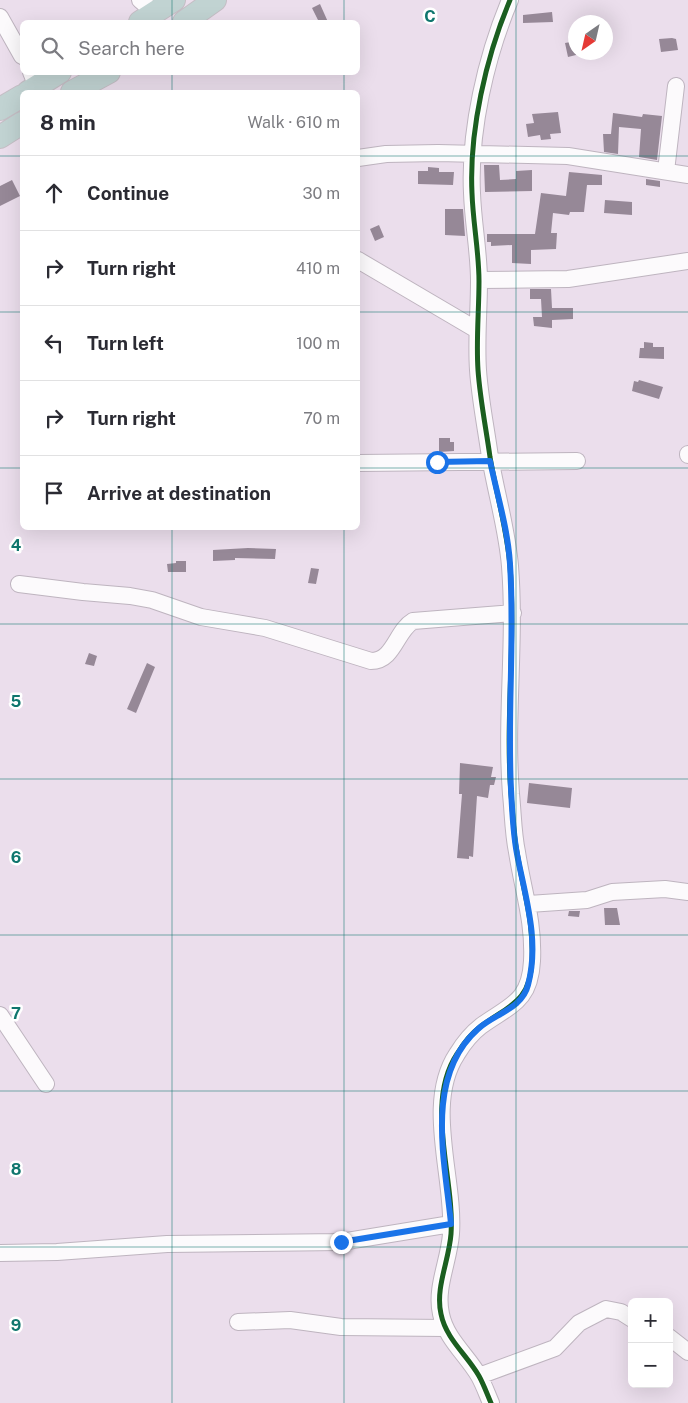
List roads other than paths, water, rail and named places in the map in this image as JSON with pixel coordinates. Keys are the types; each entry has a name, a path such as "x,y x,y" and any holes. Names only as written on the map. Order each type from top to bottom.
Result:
{"highway":[{"path":"145,12 174,0"},
{"path":"187,20 215,0"},
{"path":"30,87 54,75"},
{"path":"76,90 103,75"},
{"path":"0,109 20,94"},
{"path":"0,137 20,124"}],"street":[{"path":"491,1403 479,1376 445,1328 439,1298 451,1224 442,1104 444,1086 455,1056 467,1040 479,1027 512,1007 528,987 532,947 529,904 516,852 511,790 512,614 510,561 490,461 478,373 479,280 472,192 472,154 491,55 510,0"},
{"path":"0,17 20,52"},
{"path":"666,171 676,86"},
{"path":"360,158 386,154 568,156 688,175"},
{"path":"360,261 477,330"},
{"path":"479,280 568,279 688,261"},
{"path":"360,463 577,462"},
{"path":"19,584 152,600 201,617 265,628 371,661 381,660 386,656 406,625 413,621 512,614"},
{"path":"529,904 587,900 612,892 665,889 688,892"},
{"path":"0,1015 46,1084"},
{"path":"0,1253 57,1252 167,1244 341,1242 451,1224"},
{"path":"479,1376 554,1348 579,1323 606,1309 622,1312 628,1316"},
{"path":"238,1322 290,1320 341,1327 445,1328"},
{"path":"673,1340 688,1352"}]}
